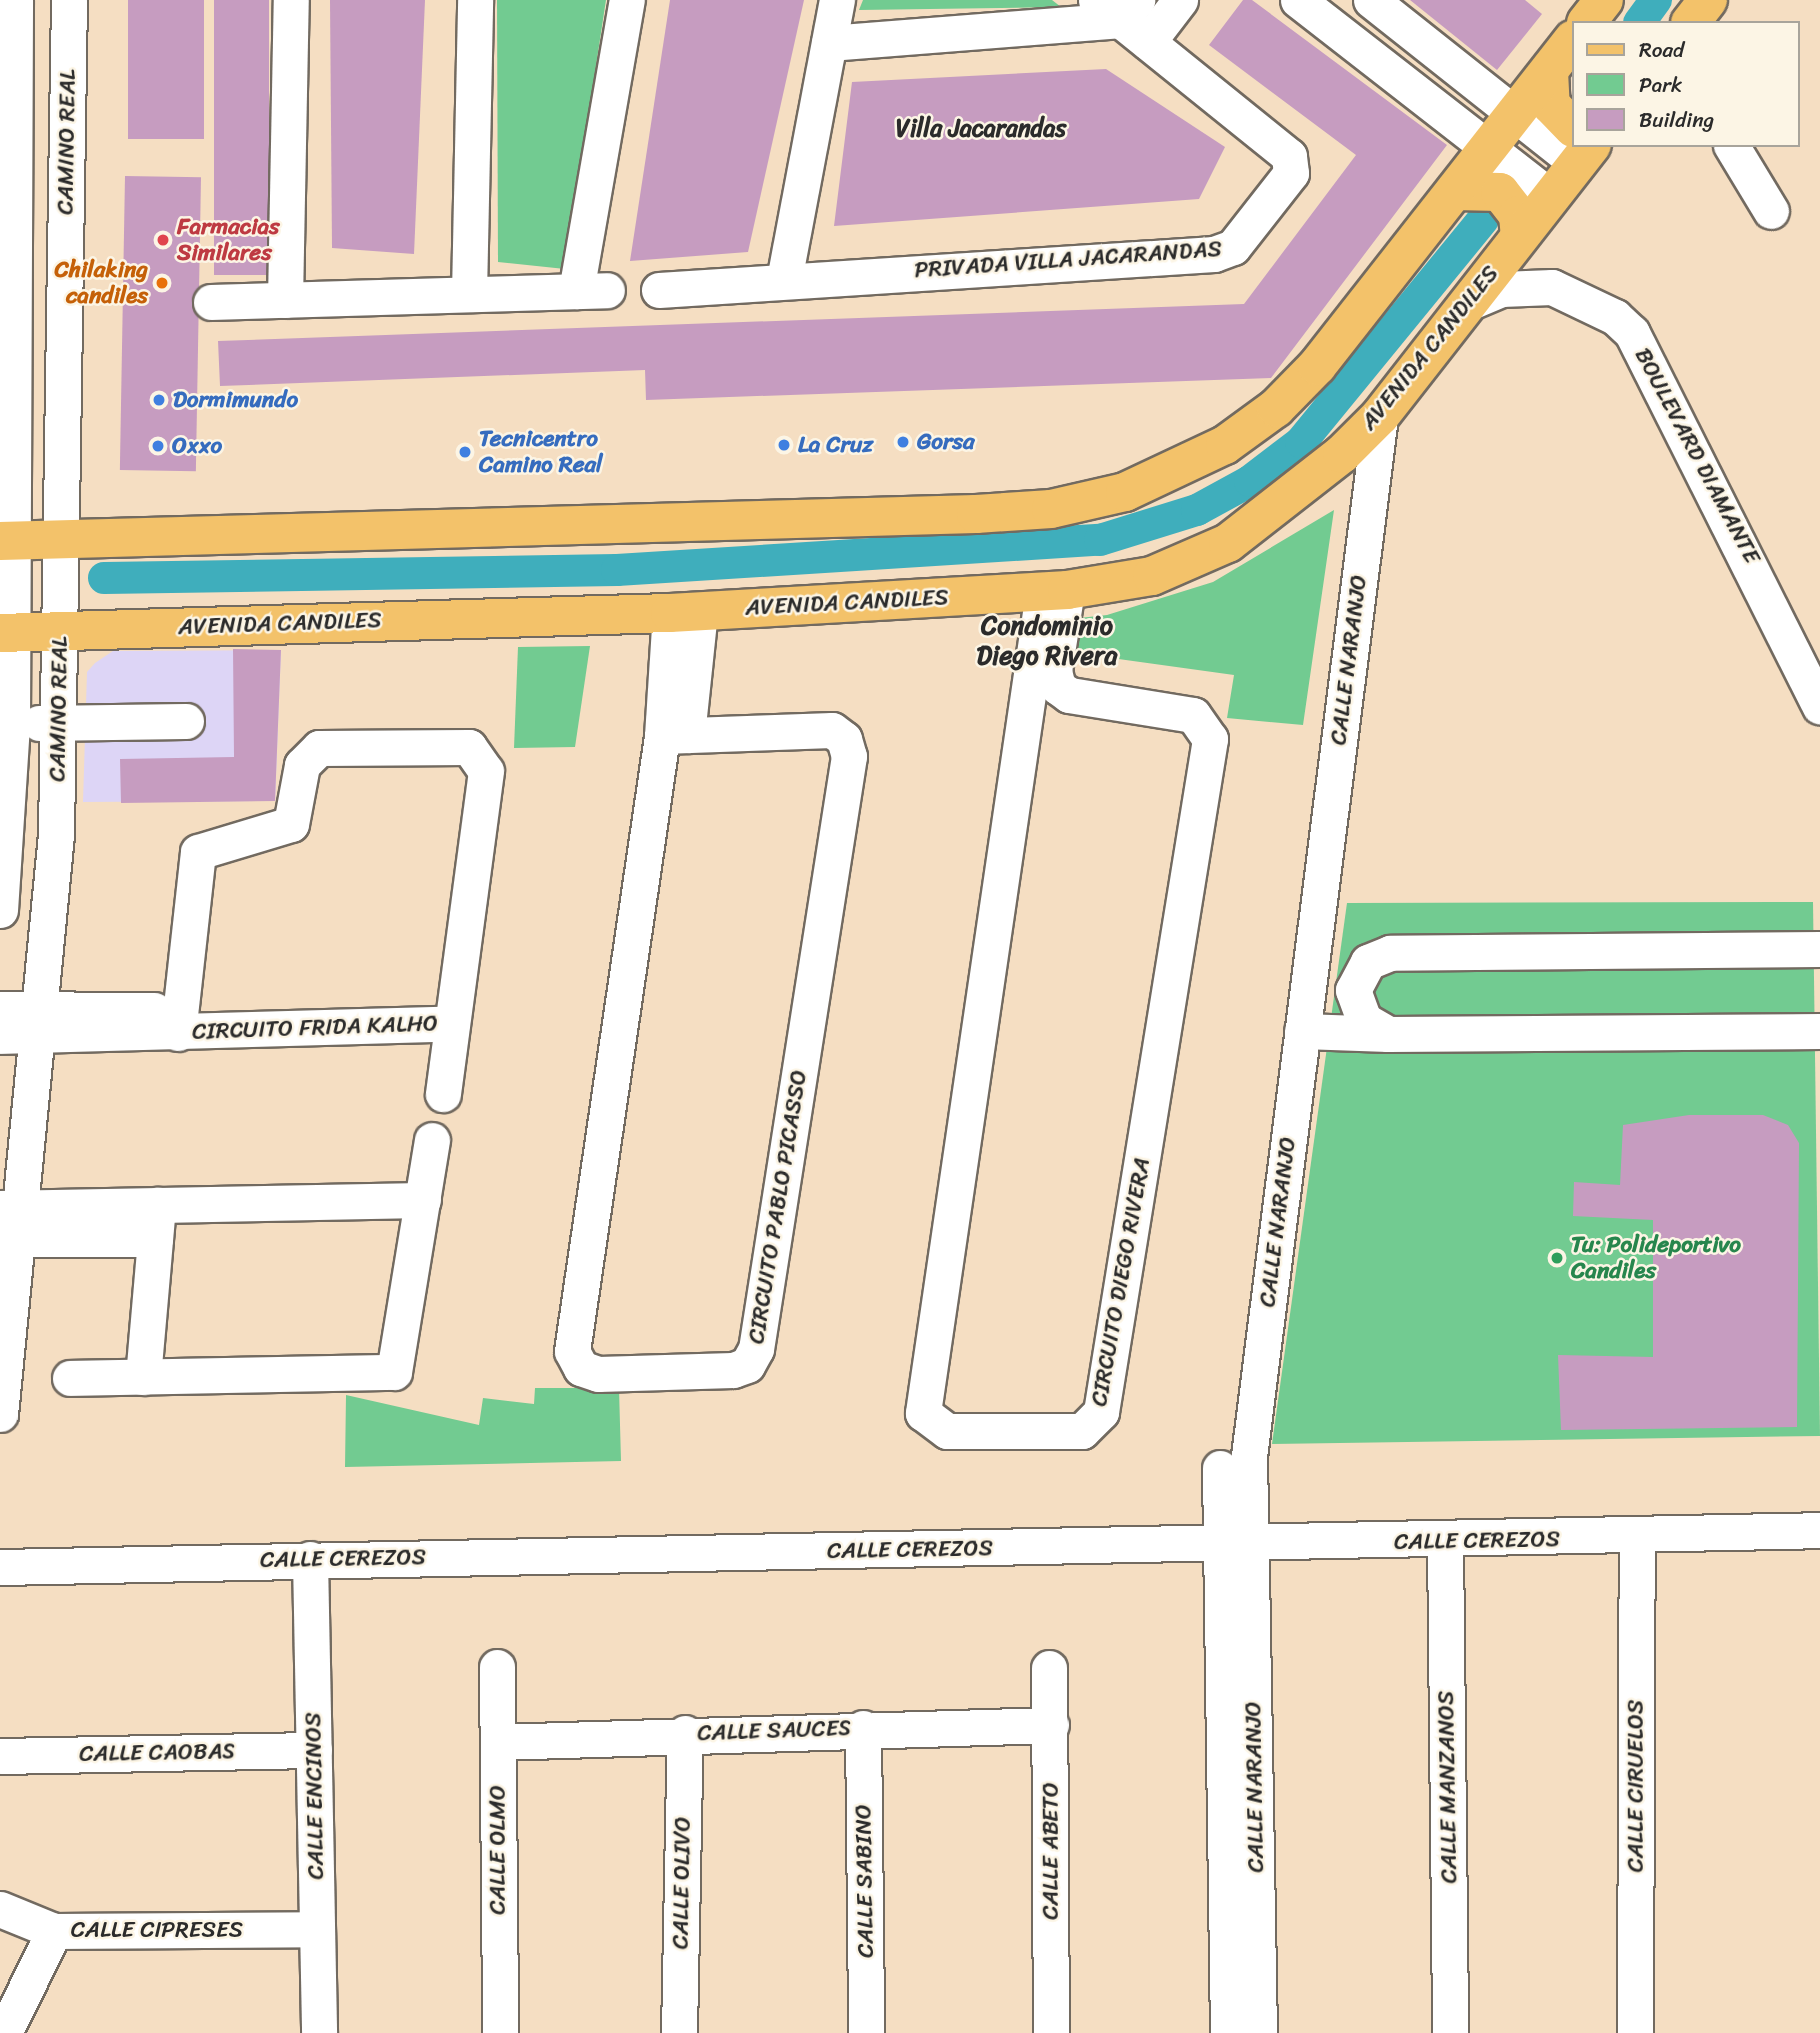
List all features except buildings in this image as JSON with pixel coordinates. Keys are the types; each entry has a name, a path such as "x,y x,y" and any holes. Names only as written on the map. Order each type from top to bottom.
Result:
{"main road":[{"path":"1588,21 1604,0"},
{"path":"1692,21 1708,0"},
{"path":"6,540 976,514 1051,509 1125,492 1225,446 1276,408 1455,191 1492,154 1520,118 1572,40"},
{"path":"1549,72 1551,105 1572,139"},
{"name":"AVENIDA CANDILES","path":"6,633 685,612 1055,591 1152,576 1228,543 1298,492 1380,416 1520,236 1577,147"},
{"path":"1455,191 1500,192 1518,215 1520,236"}],"street":[{"name":"CAMINO REAL","path":"0,910 6,724 7,126 15,0"},
{"name":"CAMINO REAL","path":"0,1414 10,1223 39,1022 60,723 69,0"},
{"path":"285,300 290,0"},
{"path":"469,294 475,0"},
{"path":"211,302 592,290 627,0"},
{"path":"784,280 837,0"},
{"path":"1148,42 1180,0"},
{"path":"1298,0 1492,154 1546,193"},
{"path":"1371,0 1520,118 1572,144"},
{"name":"PRIVADA VILLA JACARANDAS","path":"659,290 1225,252 1293,164 1284,149 1148,42 1118,7 829,43"},
{"path":"7,126 67,125"},
{"path":"1732,147 1771,211"},
{"name":"BOULEVARD DIAMANTE","path":"1466,304 1501,289 1552,287 1615,317 1632,333 1820,706"},
{"name":"CALLE NARANJO","path":"1228,2033 1235,1545 1249,1456 1380,416"},
{"name":"CIRCUITO DIEGO RIVERA","path":"1055,591 1054,671 1058,687 1069,695 1193,715 1210,739 1101,1412 1082,1431 947,1431 923,1413 1055,591"},
{"name":"CIRCUITO PABLO PICASSO","path":"675,735 832,730 844,739 849,755 757,1349 747,1365 733,1370 597,1374 581,1368 572,1351 675,735 685,612"},
{"path":"6,724 186,720"},
{"name":"CIRCUITO FRIDA KALHO","path":"179,1021 198,852 291,824 302,765 319,748 469,747 486,771 443,1094"},
{"path":"1311,951 1390,953 1820,949"},
{"path":"1388,1034 1364,1020 1353,990 1368,962 1390,953"},
{"name":"CIRCUITO FRIDA KALHO","path":"0,1009 39,1022 452,1023"},
{"name":"CIRCUITO FRIDA KALHO","path":"0,1036 39,1022"},
{"path":"1302,1031 1388,1034 1820,1031"},
{"path":"70,1378 394,1372 432,1140"},
{"path":"10,1223 156,1222 423,1200"},
{"path":"143,1377 156,1222"},
{"name":"CALLE NARANJO","path":"1220,1468 1235,1545 1259,2033"},
{"name":"CALLE CEREZOS","path":"0,1567 310,1559 1637,1538 1820,1530"},
{"name":"CALLE CIRUELOS","path":"1635,2033 1637,1538"},
{"name":"CALLE MANZANOS","path":"1445,1541 1450,2033"},
{"name":"CALLE ENCINOS","path":"310,1559 319,2033"},
{"name":"CALLE OLMO","path":"497,1667 500,2033"},
{"name":"CALLE ABETO","path":"1049,1668 1051,2033"},
{"name":"CALLE SAUCES","path":"498,1742 685,1733 1051,1725"},
{"name":"CALLE SABINO","path":"863,1728 866,2033"},
{"name":"CALLE OLIVO","path":"679,2033 685,1733"},
{"name":"CALLE CAOBAS","path":"0,1756 314,1750"},
{"name":"CALLE CIPRESES","path":"0,1909 54,1931 317,1930"},
{"path":"4,2033 54,1931"}],"shaded area":[{"path":"281,650 275,801 83,802 87,672 95,663 113,651"}],"green space":[{"path":"497,0 606,0 565,269 498,262"},
{"path":"863,0 1052,0 1061,7 859,10"},
{"path":"1334,510 1303,725 1227,718 1234,675 1068,652 1070,619 1107,615 1213,582"},
{"path":"590,646 575,747 514,748 518,647"},
{"name":"Tu: Polideportivo Candiles","path":"1813,902 1820,1436 1272,1444 1347,903"},
{"path":"535,1388 619,1388 621,1461 345,1467 346,1395 479,1425 483,1398 534,1404"}],"waterway":[{"path":"1640,21 1656,0"},
{"path":"104,578 617,570 1100,540 1197,510 1250,481 1301,442 1483,220"}],"place":[{"name":"Farmacias Similares","path":"163,240"},
{"name":"Chilaking candiles","path":"162,283"},
{"name":"Dormimundo","path":"159,400"},
{"name":"Gorsa","path":"903,442"},
{"name":"La Cruz","path":"784,445"},
{"name":"Oxxo","path":"158,446"},
{"name":"Tecnicentro Camino Real","path":"465,452"},
{"name":"Tu: Polideportivo Candiles","path":"1557,1258"}],"district":[{"name":"Villa Jacarandas","path":"981,129"},
{"name":"Condominio Diego Rivera","path":"1047,641"}]}
